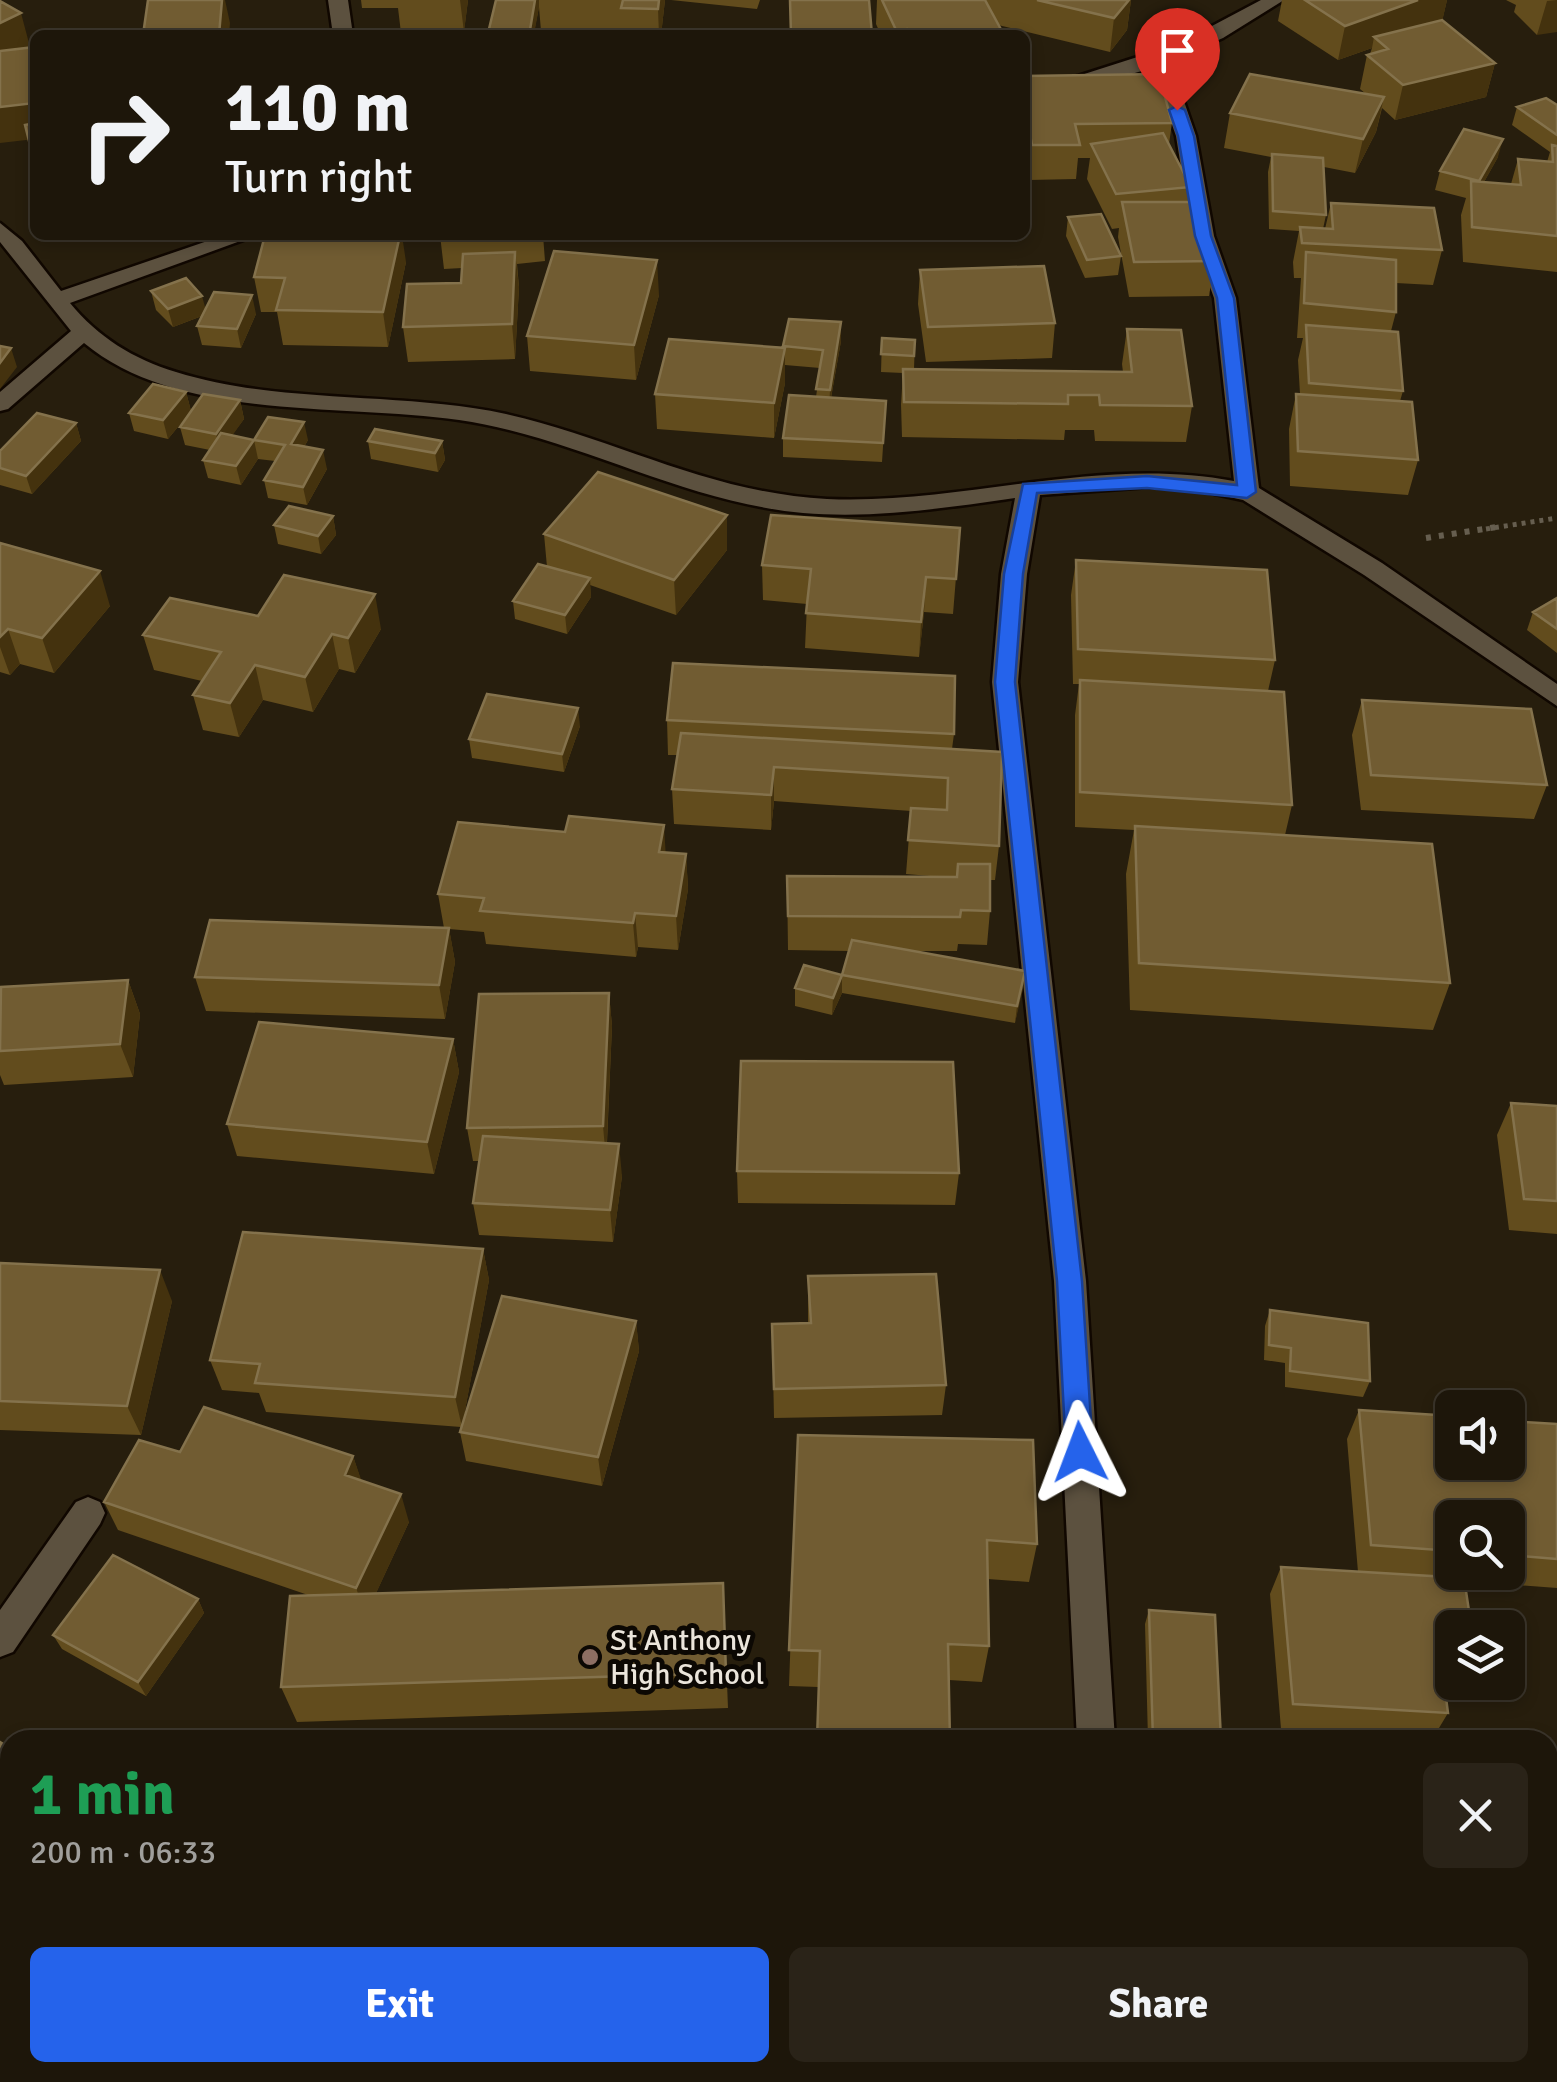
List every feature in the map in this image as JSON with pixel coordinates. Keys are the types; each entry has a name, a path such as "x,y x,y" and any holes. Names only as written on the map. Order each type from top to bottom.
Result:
{"street":[{"path":"338,0 342,30"},
{"path":"1030,98 1159,59 1245,21 1274,0"},
{"path":"1159,59 1186,136 1203,236 1225,298 1247,492"},
{"path":"0,230 54,300 84,331 121,358 174,379 243,392 505,421 664,476 799,507 911,505 1029,488 1147,482 1247,492 1345,550 1557,697"},
{"path":"54,300 231,240"},
{"path":"0,404 84,331"},
{"path":"1029,488 1014,574 1005,682 1070,1281 1095,1730"},
{"path":"0,1640 88,1514"}],"path":[{"path":"1345,550 1557,518"}],"building":[{"path":"148,0 222,0 219,30 144,30"},
{"path":"496,0 535,0 530,30 489,29"},
{"path":"623,0 659,0 658,9 621,8"},
{"path":"790,0 869,0 872,30 791,30"},
{"path":"882,0 985,0 1001,30 907,29 896,30"},
{"path":"1037,0 1129,0 1114,18"},
{"path":"1305,0 1418,0 1345,26"},
{"path":"0,1 21,13 0,23"},
{"path":"1442,20 1495,63 1403,85 1367,55 1388,49 1374,37"},
{"path":"30,48 30,104 0,107 0,51"},
{"path":"1159,74 1172,123 1075,124 1080,145 1032,145 1030,76"},
{"path":"1250,74 1384,97 1363,139 1230,113"},
{"path":"1546,98 1557,105 1557,135 1517,107"},
{"path":"1464,129 1503,139 1479,181 1440,171"},
{"path":"1163,133 1191,187 1116,194 1091,144"},
{"path":"1552,145 1557,146 1557,236 1472,227 1471,181 1521,185 1518,159 1553,162"},
{"path":"1272,154 1323,158 1326,215 1273,211"},
{"path":"1122,202 1200,202 1215,261 1134,262"},
{"path":"1331,203 1434,208 1442,250 1302,243 1300,227 1333,229"},
{"path":"1101,214 1121,256 1087,260 1068,217"},
{"path":"264,240 399,240 383,312 276,310 285,278 254,277"},
{"path":"554,251 657,260 634,345 527,336"},
{"path":"515,252 512,324 403,327 407,284 461,283 463,254"},
{"path":"1306,252 1396,260 1396,312 1304,303"},
{"path":"1044,266 1055,323 928,327 920,270"},
{"path":"186,278 202,296 168,309 151,291"},
{"path":"214,292 252,295 237,329 197,326"},
{"path":"789,319 841,322 830,390 816,389 823,350 783,346"},
{"path":"1306,325 1398,332 1403,391 1309,383"},
{"path":"1127,329 1181,330 1192,406 1100,405 1099,395 1068,395 1068,404 904,402 903,369 1132,372"},
{"path":"882,338 915,340 914,356 881,354"},
{"path":"669,339 785,348 774,403 655,394"},
{"path":"0,346 11,348 0,363"},
{"path":"153,384 186,392 163,420 129,413"},
{"path":"203,394 240,400 216,434 180,427"},
{"path":"1296,394 1412,402 1418,460 1298,451"},
{"path":"789,395 886,401 883,443 783,438"},
{"path":"37,413 76,423 26,476 0,468 0,451"},
{"path":"268,417 304,422 291,444 323,450 303,487 264,480 285,445 254,440"},
{"path":"375,429 442,441 435,453 368,441"},
{"path":"221,433 254,440 236,466 203,460"},
{"path":"598,472 727,515 674,580 544,534"},
{"path":"289,506 333,516 318,536 274,525"},
{"path":"771,515 960,528 956,579 926,577 921,622 806,613 811,569 762,565"},
{"path":"0,543 100,571 42,638 8,629 0,637"},
{"path":"1076,560 1267,570 1275,660 1078,649"},
{"path":"538,564 590,578 565,615 513,601"},
{"path":"284,575 375,594 348,638 332,634 305,677 255,665 230,703 193,695 221,652 143,635 170,598 258,616"},
{"path":"1557,598 1557,629 1533,612"},
{"path":"673,663 955,676 954,734 667,720"},
{"path":"1080,680 1284,692 1292,805 1080,792"},
{"path":"487,694 578,708 562,754 469,739"},
{"path":"1362,700 1531,709 1547,785 1371,775"},
{"path":"681,733 1002,752 999,846 908,840 911,808 947,810 948,778 774,767 771,795 672,789"},
{"path":"569,816 664,825 659,852 686,854 676,916 635,913 633,923 480,911 484,898 438,894 458,822 565,832"},
{"path":"1135,826 1432,844 1450,983 1139,963"},
{"path":"958,864 990,864 990,911 961,910 960,917 788,916 787,876 957,877"},
{"path":"210,920 449,928 439,985 195,977"},
{"path":"852,940 1025,971 1017,1006 842,975"},
{"path":"804,965 842,975 833,998 795,988"},
{"path":"128,980 120,1044 0,1051 1,987"},
{"path":"609,993 603,1126 467,1128 479,994"},
{"path":"259,1022 453,1039 427,1142 227,1124"},
{"path":"741,1061 953,1062 959,1173 737,1171"},
{"path":"1511,1103 1557,1106 1557,1201 1524,1199"},
{"path":"483,1136 619,1144 610,1210 473,1203"},
{"path":"243,1232 483,1249 455,1397 255,1383 260,1364 210,1360"},
{"path":"0,1263 160,1270 127,1406 0,1401"},
{"path":"936,1274 946,1385 774,1389 772,1324 811,1323 808,1276"},
{"path":"502,1296 636,1321 598,1457 460,1432"},
{"path":"1270,1310 1368,1323 1370,1381 1290,1371 1291,1348 1269,1345"},
{"path":"204,1407 353,1456 345,1475 401,1494 356,1588 104,1502 139,1440 180,1452"},
{"path":"1359,1410 1435,1415 1435,1480 1525,1480 1525,1422 1557,1424 1557,1559 1525,1556 1525,1500 1435,1500 1435,1550 1371,1545"},
{"path":"798,1435 1033,1440 1037,1544 987,1540 989,1646 948,1644 950,1730 817,1730 820,1651 789,1650"},
{"path":"113,1555 198,1599 138,1682 53,1635"},
{"path":"1281,1567 1435,1576 1435,1590 1466,1590 1469,1610 1435,1610 1435,1700 1446,1700 1448,1713 1293,1704"},
{"path":"723,1583 726,1673 281,1687 290,1596"},
{"path":"1149,1610 1215,1615 1221,1730 1153,1730"}],"place":[{"name":"St Anthony High School","path":"590,1657"}],"route":[{"path":"1080,1452 1070,1281 1023,878 1005,682 1014,574 1029,488 1147,482 1208,485 1247,492 1225,298 1203,236 1186,136 1177,110"}]}
